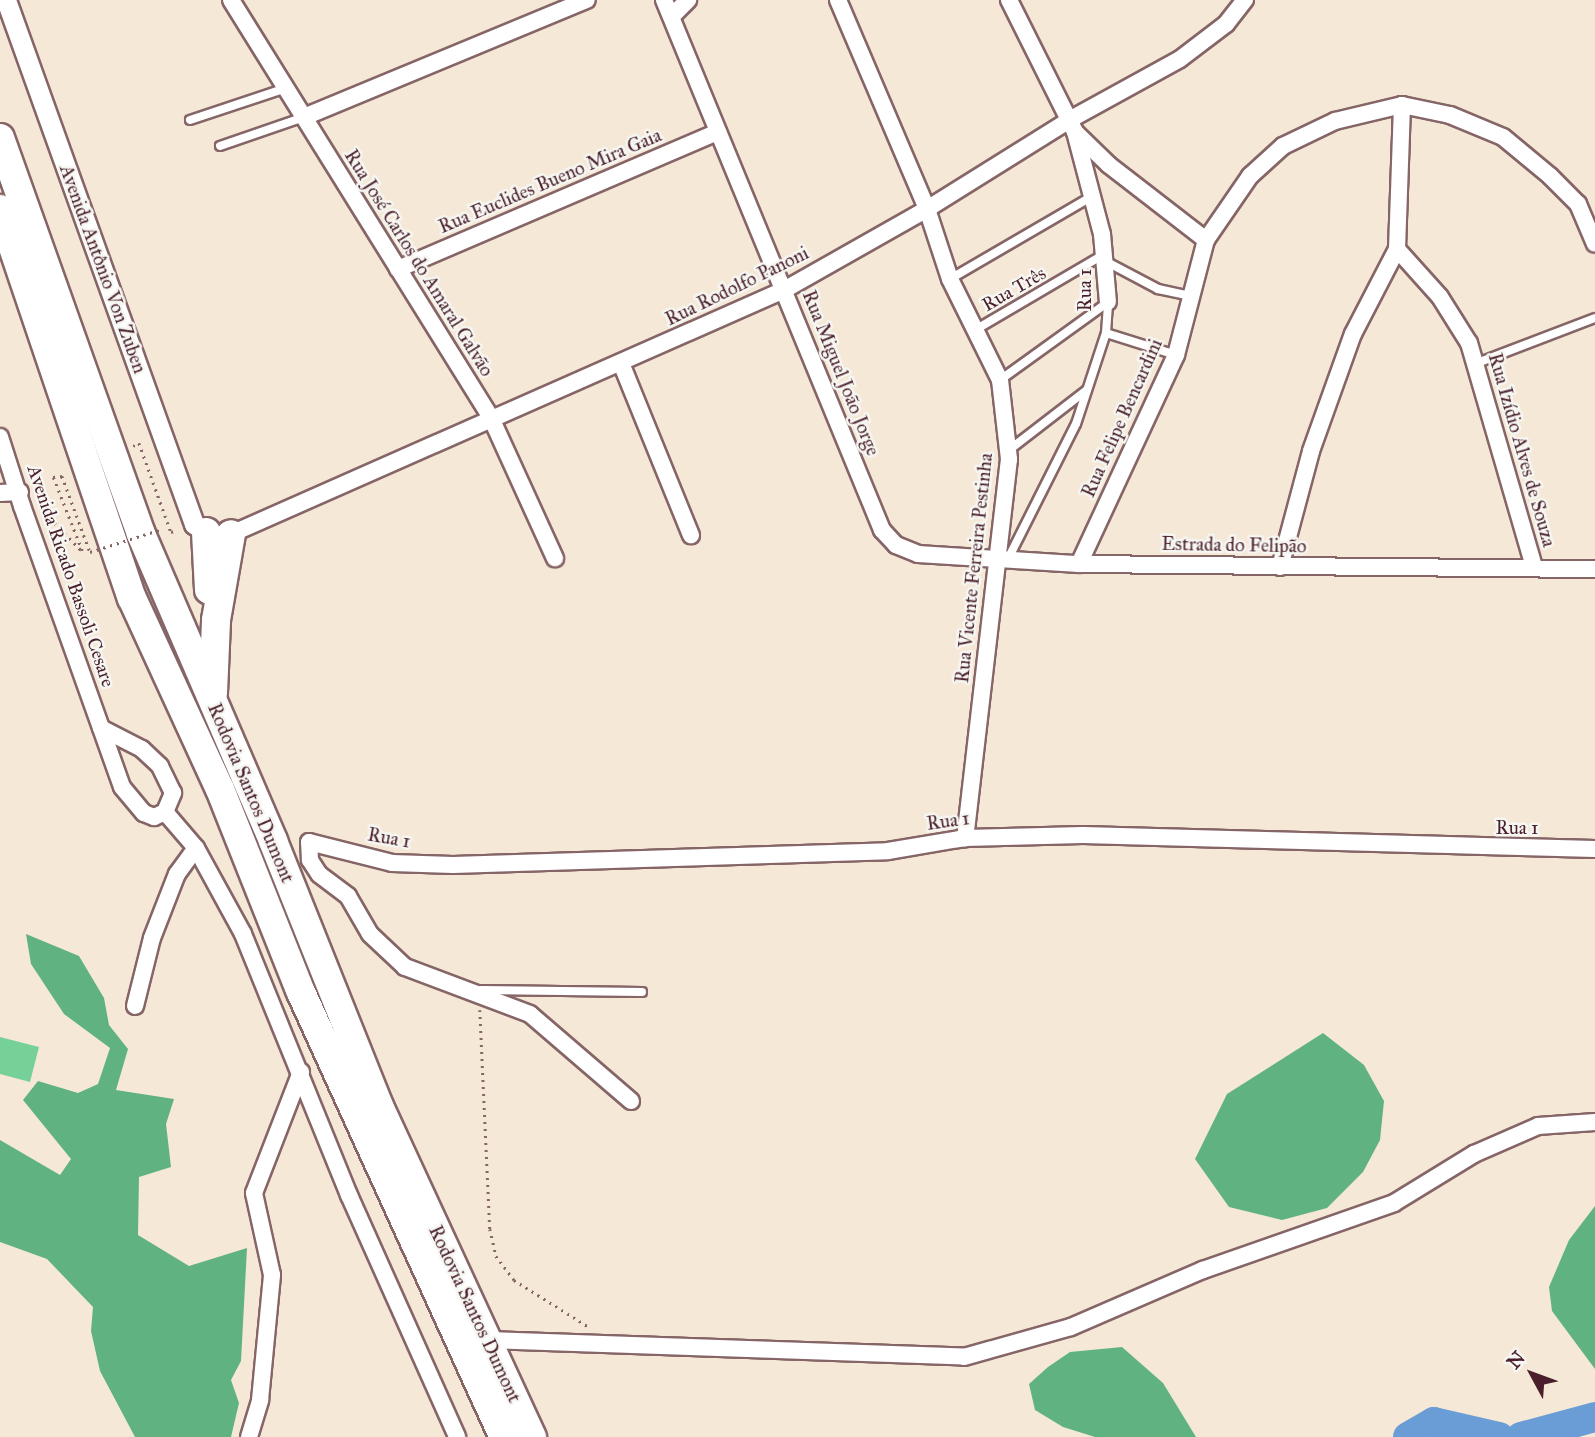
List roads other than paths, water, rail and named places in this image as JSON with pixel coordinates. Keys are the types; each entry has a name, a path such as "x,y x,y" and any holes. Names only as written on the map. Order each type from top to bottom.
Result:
{"highway":[{"name":"Rodovia Santos Dumont","path":"0,138 141,534 379,1105 532,1437"},
{"name":"Rodovia Santos Dumont","path":"0,209 132,598 220,789 300,990 504,1437"},
{"path":"210,530 205,570 216,620 213,703"}],"street":[{"name":"Avenida Antônio Von Zuben","path":"6,0 210,530"},
{"name":"Rua José Carlos do Amaral Galvão","path":"231,0 492,420 555,558"},
{"path":"304,117 587,0"},
{"name":"Rua Miguel João Jorge","path":"664,0 882,530"},
{"path":"672,16 688,0"},
{"name":"Rua Vicente Ferreira Pestinha","path":"838,0 927,209 950,279 1000,380 1009,450 1003,557 965,838"},
{"path":"1009,0 1073,125 1109,165 1206,240"},
{"name":"Rua Rodolfo Panoni","path":"210,530 492,420 784,290 1073,125 1180,59 1226,24 1245,0"},
{"path":"1280,567 1311,451 1353,334 1397,249 1402,105"},
{"name":"Rua Felipe Bencardini","path":"1079,564 1176,355 1206,240 1250,176 1283,146 1335,121 1402,105 1450,115 1503,137 1578,204 1595,244"},
{"name":"Rua 1","path":"1073,125 1106,258 1108,302"},
{"name":"Rua Euclides Bueno Mira Gaia","path":"398,269 718,132"},
{"name":"Rua Izídio Alves de Souza","path":"1397,249 1440,297 1477,363 1534,567"},
{"path":"621,363 691,534"},
{"name":"Avenida Ricado Bassoli Cesare","path":"0,436 130,802 154,817 165,812"},
{"path":"0,493 21,499"},
{"name":"Estrada do Felipão","path":"882,530 896,545 918,554 1003,557 1079,564 1595,569"},
{"path":"102,728 142,749 160,766 173,793 165,812 196,848 243,934 349,1195 457,1437"},
{"name":"Rua 1","path":"472,993 405,967 379,943 348,896 310,860 309,842 392,863 453,865 888,852 965,838 1083,835 1595,849"},
{"path":"135,1006 152,938 177,874 196,848"},
{"path":"472,993 530,1014 631,1101"},
{"path":"249,1437 260,1400 272,1275 254,1193 300,1072"},
{"path":"488,1340 964,1357 1071,1327 1203,1270 1394,1203 1474,1154 1538,1126 1595,1122"}],"lane":[{"path":"190,120 286,88"},
{"path":"220,146 304,117"},
{"path":"950,279 1089,198"},
{"path":"1106,258 1158,289 1191,296"},
{"name":"Rua Três","path":"975,330 1106,258"},
{"path":"1000,380 1108,302"},
{"name":"Rua 1","path":"1003,557 1076,424 1106,333 1108,302"},
{"path":"1477,363 1595,318"},
{"path":"1106,333 1176,355"},
{"path":"1009,450 1088,390"},
{"path":"472,993 642,992"}],"waterway":[{"path":"1521,1437 1595,1417"},
{"path":"1408,1437 1434,1422 1499,1437"}]}
